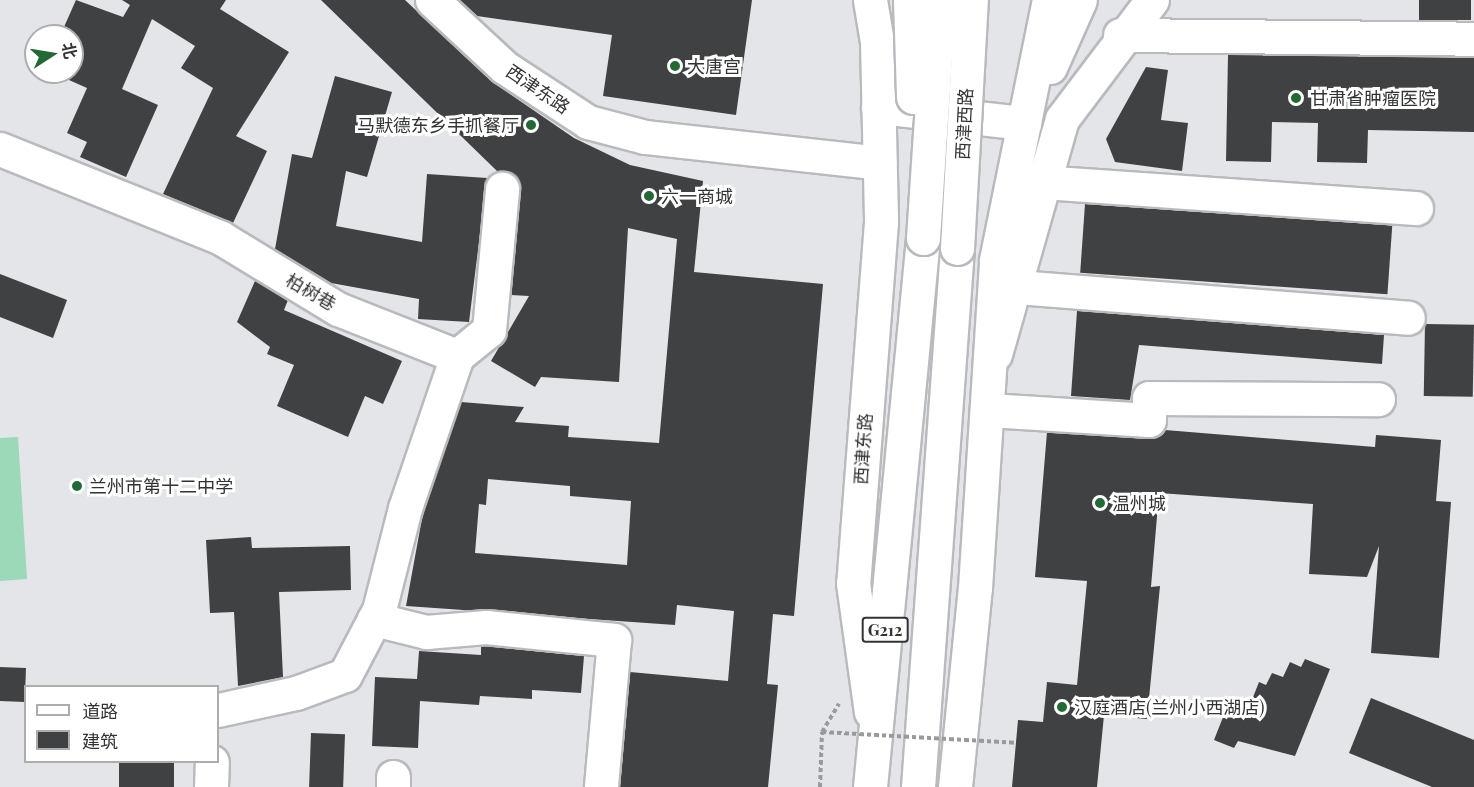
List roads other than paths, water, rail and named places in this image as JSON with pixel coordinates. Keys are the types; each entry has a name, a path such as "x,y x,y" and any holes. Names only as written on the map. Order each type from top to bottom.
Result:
{"main road":[{"name":"西津东路","path":"432,0 504,67 588,122 645,137 879,163"},
{"name":"西津东路","path":"870,0 878,107 881,222 853,583 874,735"},
{"path":"900,473 914,137 910,0"},
{"name":"西津东路","path":"870,787 923,238 939,0"},
{"name":"西津西路","path":"918,787 957,248 971,0"},
{"path":"955,787 989,410 996,260 1048,0"},
{"path":"1024,123 1080,0"},
{"path":"992,361 1018,288 1042,182 1062,119 1120,35 1152,0"},
{"path":"1120,35 1474,39"},
{"path":"878,107 1024,123"},
{"name":"柏树巷","path":"0,149 221,238 338,309 457,356"},
{"path":"1042,182 1416,208"},
{"path":"219,710 296,693 345,675 374,620 405,508 457,356 489,330 502,189"},
{"path":"1018,288 1408,318"},
{"path":"989,410 1149,420 1149,398 1378,399"},
{"path":"374,620 426,632 486,627 614,640 601,787"},
{"path":"211,787 212,763"}],"place":[{"name":"大唐宫","path":"675,66"},
{"name":"甘肃省肿瘤医院","path":"1296,98"},
{"name":"马默德东乡手抓餐厅","path":"531,125"},
{"name":"六一商城","path":"649,196"},
{"name":"兰州市第十二中学","path":"77,486"},
{"name":"温州城","path":"1100,503"},
{"name":"汉庭酒店(兰州小西湖店)","path":"1062,707"}]}
